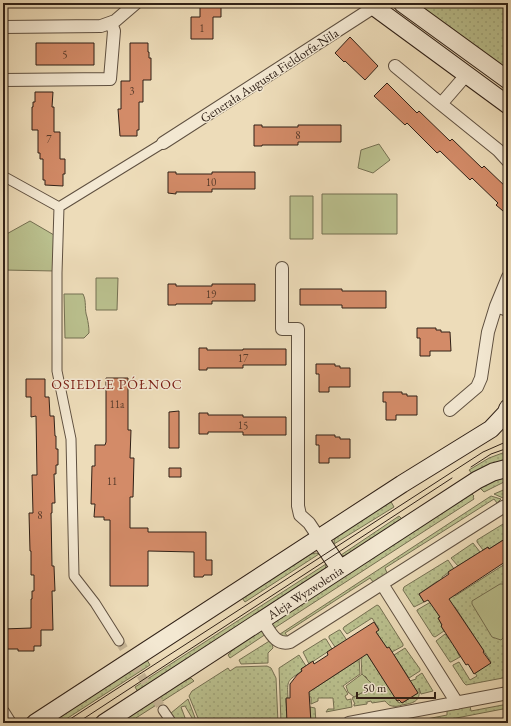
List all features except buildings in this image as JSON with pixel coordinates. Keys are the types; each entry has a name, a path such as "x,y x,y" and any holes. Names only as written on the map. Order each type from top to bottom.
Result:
{"main road":[{"path":"402,3 508,80"},
{"name":"Generała Augusta Fieldorfa-Nila","path":"372,5 508,105"},
{"path":"36,723 319,538 491,429 506,413 508,408"},
{"name":"Aleja Wyzwolenia","path":"104,723 477,480 493,472 508,468"},
{"path":"319,538 340,569"}],"street":[{"path":"3,27 101,26 111,23 136,3"},
{"name":"Generała Augusta Fieldorfa-Nila","path":"163,144 372,5"},
{"path":"3,80 110,79 114,31 111,23"},
{"path":"395,66 498,150 508,161"},
{"path":"441,104 467,74"},
{"path":"59,207 163,144"},
{"path":"3,176 59,207"},
{"path":"59,207 57,371 71,439 74,576 119,641"},
{"path":"282,268 282,329 298,329 298,506 300,515 309,524 319,538"},
{"path":"450,410 477,386 481,378 488,332 496,306 508,277"},
{"path":"496,306 508,310"},
{"path":"262,620 276,640 286,643 290,642 508,505"},
{"path":"382,584 457,703"},
{"path":"349,723 508,693"},
{"path":"163,710 172,723"},
{"path":"3,712 10,723"}],"green space":[{"path":"414,3 508,3 508,73"},
{"path":"379,144 390,160 373,173 358,168 361,150"},
{"path":"322,194 397,194 397,234 322,234"},
{"path":"290,196 313,196 313,239 290,239"},
{"path":"30,221 54,235 55,271 3,270 3,236"},
{"path":"96,278 118,278 117,310 96,310"},
{"path":"64,294 83,294 89,331 84,338 65,338"},
{"path":"508,451 508,461 473,475 469,470 489,458"},
{"path":"508,475 508,480 484,492 480,488 491,480"},
{"path":"508,488 508,497 503,498 494,494"},
{"path":"470,492 474,496 474,499 273,629 271,624"},
{"path":"491,496 501,499 497,503 494,499 385,568 387,573 386,577 374,583 370,578 285,633 289,638 277,636"},
{"path":"390,500 394,507 334,544 336,537"},
{"path":"399,516 403,520 345,556 341,555"},
{"path":"508,521 508,537 489,549 488,547 483,550 477,540"},
{"path":"473,543 480,552 458,566 451,558"},
{"path":"311,554 319,554 245,602 242,598"},
{"path":"448,560 454,569 442,577 443,579 419,594 424,602 414,607 403,590 404,587"},
{"path":"508,562 508,677 466,685 453,665 459,662 470,680 477,676 475,673 491,662 455,607 452,609 445,600 454,595 455,596"},
{"path":"326,564 325,571 138,692 135,687"},
{"path":"500,584 503,584 505,587 503,638 501,640 492,637 472,604 472,601"},
{"path":"431,603 440,617 438,618 444,631 435,637 417,611"},
{"path":"377,605 403,644 403,646 392,652 387,648 376,632 379,629 372,618 347,634 343,629"},
{"path":"259,630 263,630 266,634 230,658 228,655 239,643"},
{"path":"339,630 348,642 335,647 329,636"},
{"path":"445,634 449,639 451,638 459,650 457,652 460,657 451,662 436,641"},
{"path":"326,639 332,649 309,664 303,652"},
{"path":"271,640 273,648 268,653 268,663 241,664 239,660"},
{"path":"405,648 420,669 420,671 409,678 394,655"},
{"path":"365,651 399,703 402,703 418,693 410,681 416,679 416,677 422,673 433,691 421,694 419,688 419,696 415,701 398,706 390,706 385,701 372,703 371,701 367,702 367,704 354,706 355,704 352,698 373,687 373,685 366,681 367,678 365,676 362,677 361,656"},
{"path":"299,655 306,666 291,679 288,684 288,698 286,699 287,723 281,723 279,668"},
{"path":"359,658 360,674 343,686 348,694 345,696 347,700 351,699 352,707 326,712 328,709 334,709 333,698 318,698 318,701 311,704 311,697 308,697 308,691 311,689 312,690"},
{"path":"147,660 150,665 60,723 51,723"},
{"path":"267,666 271,668 276,678 278,723 200,723 189,696 192,691 228,668 230,671 236,667"},
{"path":"362,674 374,686 354,697 348,692 346,686"},
{"path":"191,678 194,681 128,723 114,723 165,690"},
{"path":"188,699 197,723 195,723 185,706 181,707 187,723 178,723 171,713"},
{"path":"508,704 508,708 446,720 445,723 441,718 427,721 427,723 406,723 447,715 447,710 470,706 471,711"},
{"path":"310,707 315,708 316,723 311,723"}],"tunnel":[{"path":"119,641 163,710"}],"tram line":[{"path":"64,723 483,452 508,441"},
{"path":"471,467 491,454 508,448"},
{"path":"77,723 452,478"}],"district":[{"name":"OSIEDLE PÓŁNOC","path":"117,384"}]}
